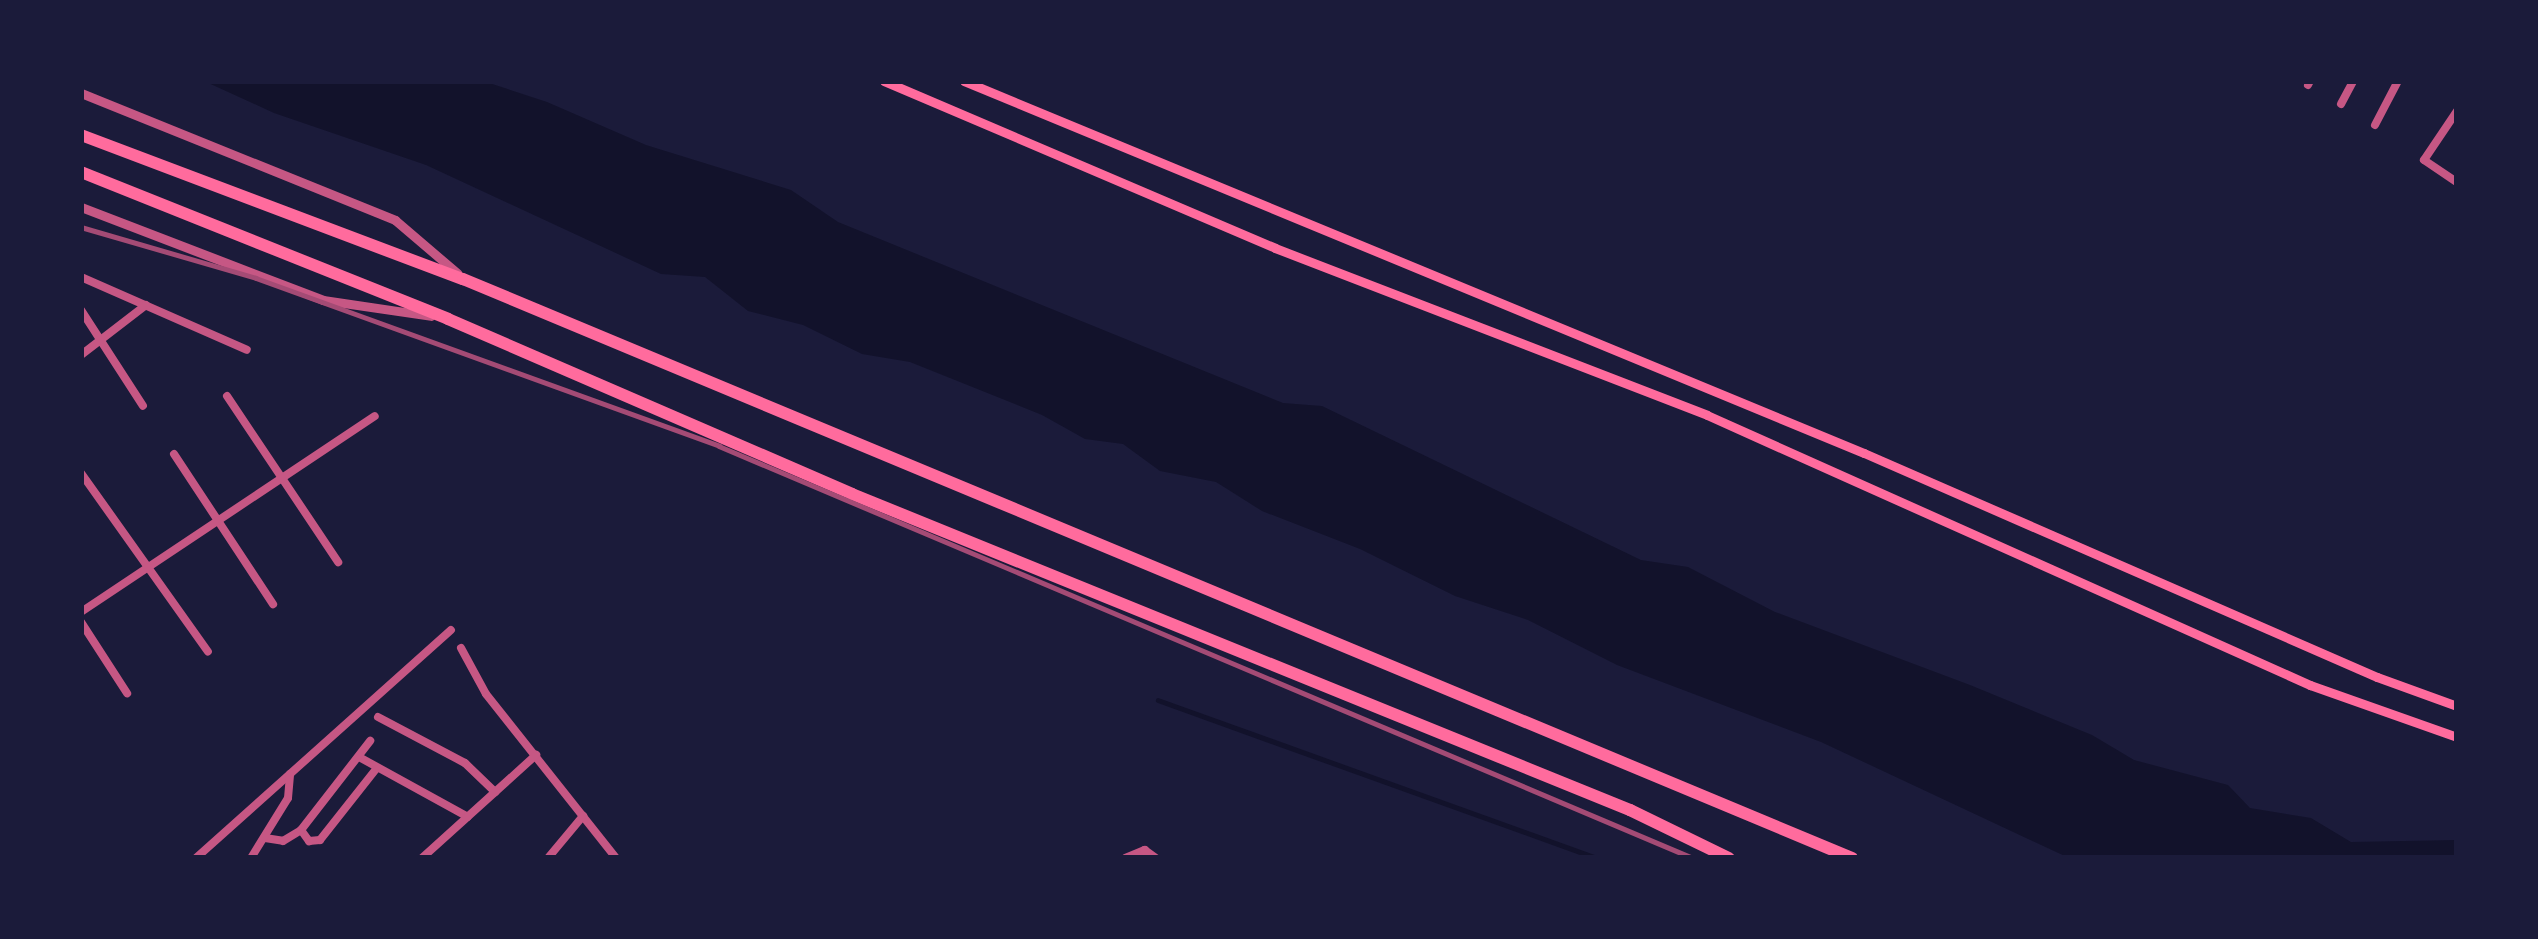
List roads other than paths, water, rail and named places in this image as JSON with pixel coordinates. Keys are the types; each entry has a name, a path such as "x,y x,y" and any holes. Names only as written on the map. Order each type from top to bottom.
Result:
{"highway":[{"path":"81,135 464,279 1852,858"},
{"path":"81,172 448,319 852,494 1630,810 1730,858"}],"main road":[{"path":"884,81 1275,248 1707,415 2310,685 2457,737"},
{"path":"964,81 1864,453 2377,677 2457,706"}],"street":[{"path":"2341,104 2353,81"},
{"path":"2375,125 2398,81"},
{"path":"81,93 395,220 464,279"},
{"path":"2457,111 2424,160 2457,182"},
{"path":"81,207 323,300 448,319"},
{"path":"81,277 248,350"},
{"path":"81,355 146,305"},
{"path":"81,310 143,406"},
{"path":"227,396 338,562"},
{"path":"81,612 376,416"},
{"path":"174,454 273,604"},
{"path":"81,472 85,487 150,567 208,652"},
{"path":"81,622 127,693"},
{"path":"196,858 451,630"},
{"path":"460,648 486,694 616,858"},
{"path":"377,716 465,763 495,792"},
{"path":"265,838 283,841 301,830 370,741"},
{"path":"422,858 536,754"},
{"path":"359,757 468,817"},
{"path":"301,830 313,843 320,840 376,769"},
{"path":"251,858 288,798 290,773"},
{"path":"548,858 583,816"},
{"path":"1125,858 1144,850 1155,858"}],"waterway":[{"path":"1158,700 1597,858"}],"railway":[{"path":"81,227 256,278 719,446 1693,858"}]}
